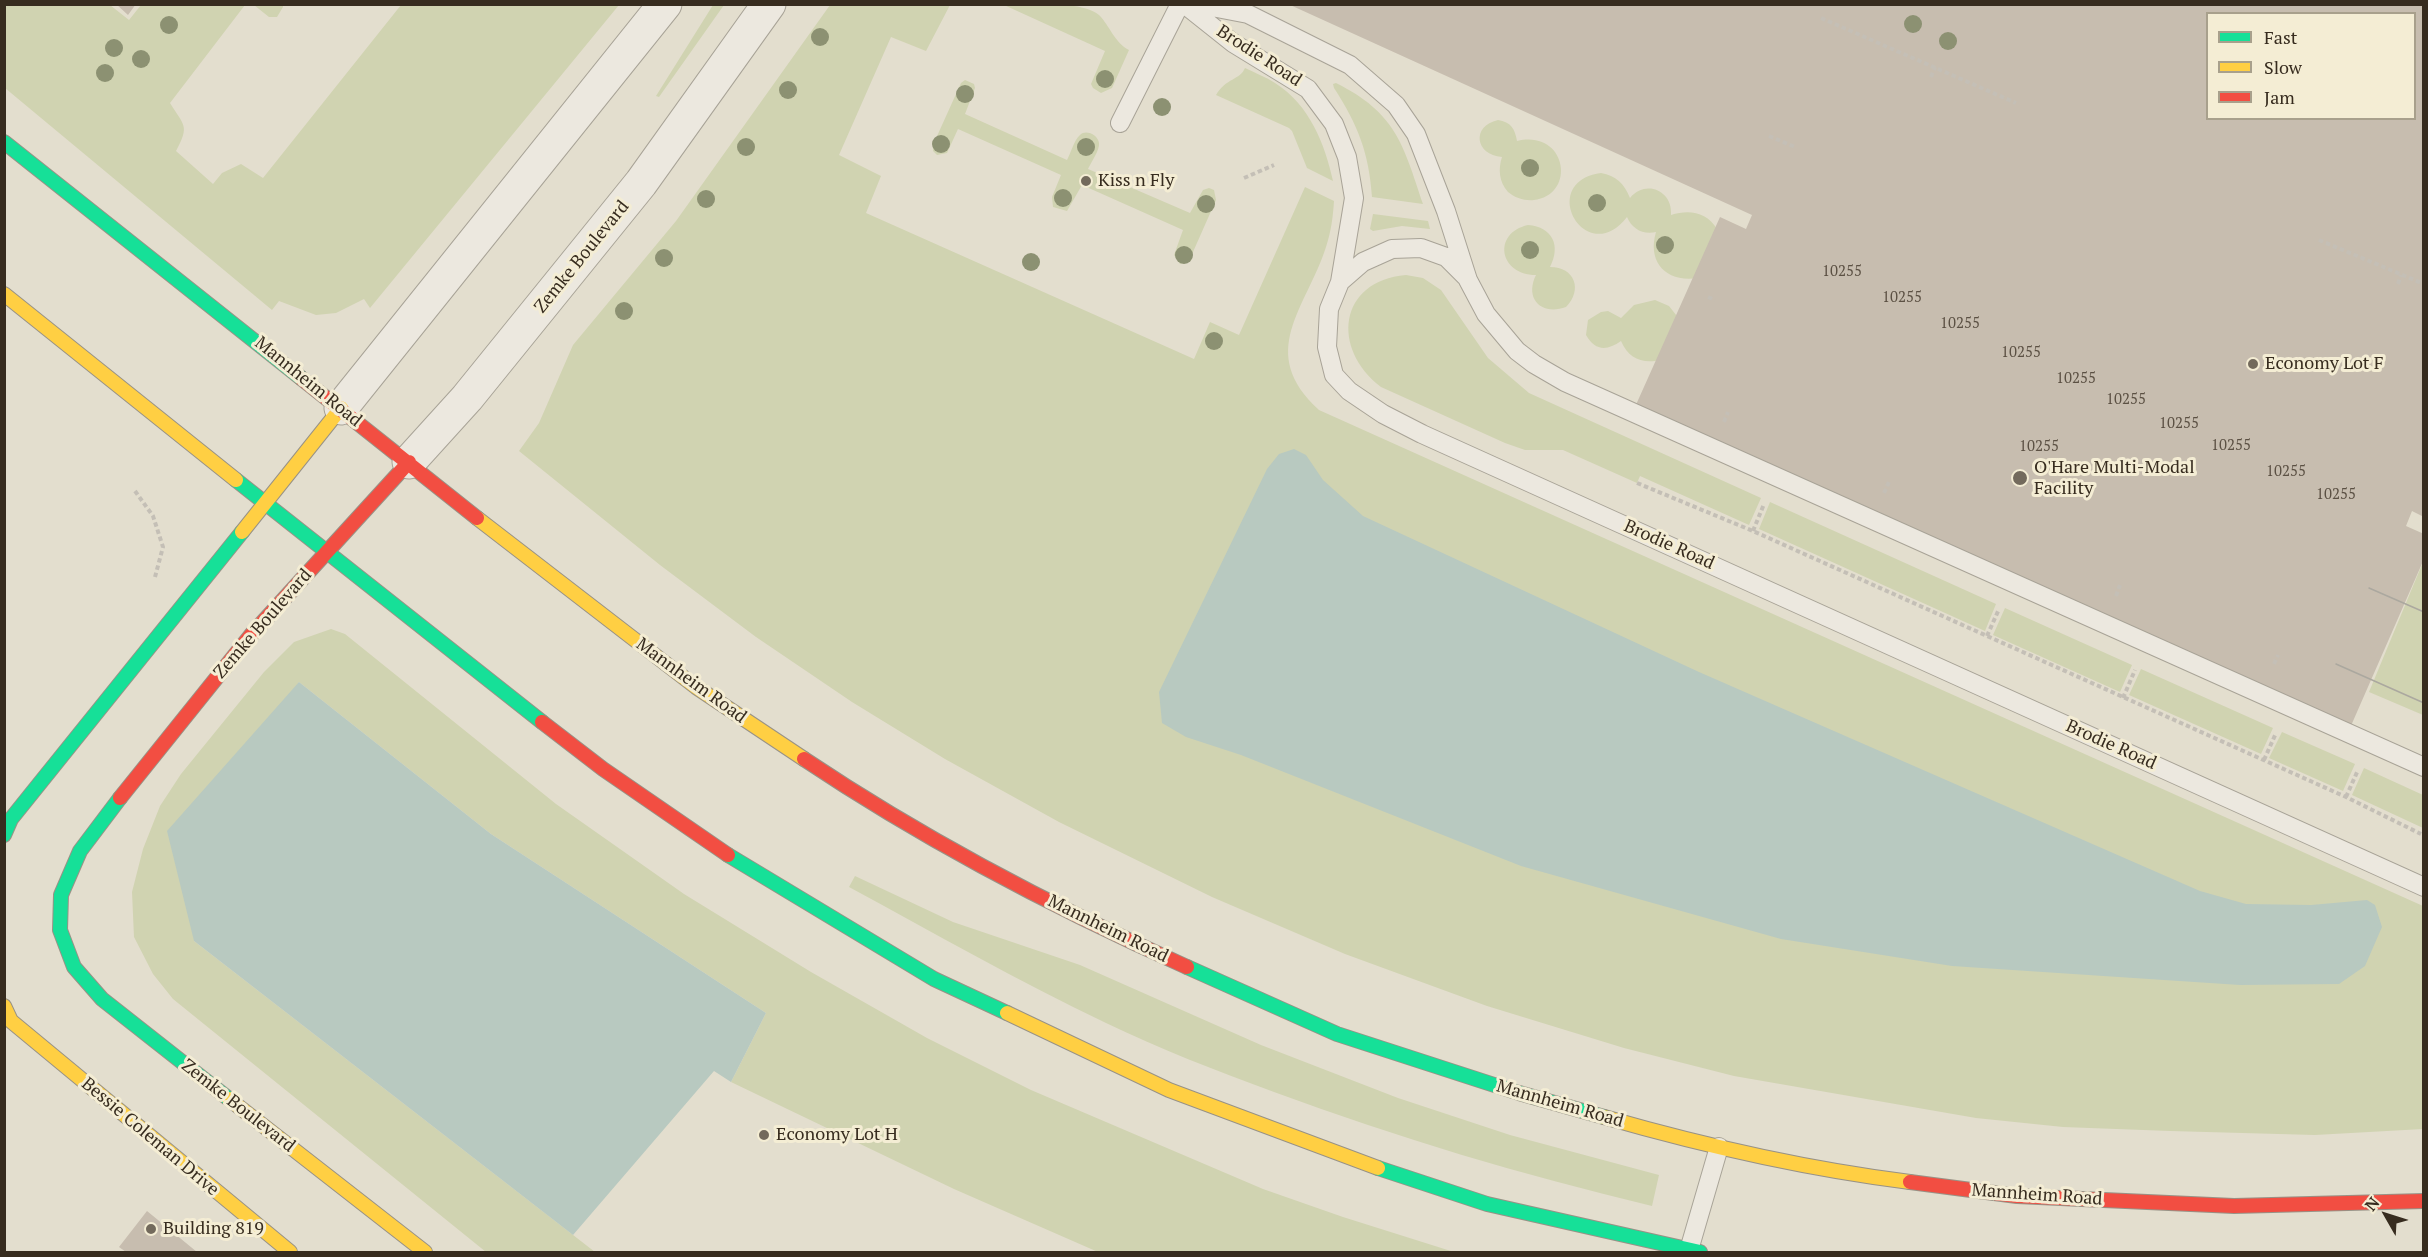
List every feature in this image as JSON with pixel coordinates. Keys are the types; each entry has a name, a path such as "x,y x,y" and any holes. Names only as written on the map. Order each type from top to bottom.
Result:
{"main road":[{"name":"Mannheim Road","path":"4,142 491,529 696,687 817,768 953,850 1091,924 1337,1034 1519,1093 1670,1136 1837,1173 2017,1196 2234,1206 2424,1200"},
{"path":"4,294 326,553 603,769 747,868 934,979 1169,1090 1343,1156 1487,1203 1694,1251"},
{"path":"7,826 341,408"},
{"name":"Zemke Boulevard","path":"409,462 251,635 80,851 61,895 60,930 74,967 102,999 425,1252"},
{"name":"Bessie Coleman Drive","path":"7,1014 290,1252"}],"street":[{"path":"341,408 665,4"},
{"name":"Zemke Boulevard","path":"409,462 467,398 641,183 769,4"}],"lane":[{"path":"1120,123 1182,4"},
{"name":"Brodie Road","path":"1182,4 1233,43 1308,89 1334,124 1347,157 1353,198 1340,282 1329,309 1327,347 1334,375 1349,391 1383,414 1422,434 2424,887"},
{"name":"Brodie Road","path":"1196,4 1248,14 1350,65 1396,105 1416,134 1446,211 1468,280 1486,314 1517,351 1534,364 1565,382 2424,767"},
{"path":"1340,282 1363,262 1392,249 1421,248 1446,257 1468,280"},
{"path":"1694,1251 1719,1147"}],"path":[{"path":"1821,18 2016,103"},
{"path":"1931,76 1935,67"},
{"path":"1769,136 1795,147"},
{"path":"1244,178 1274,165"},
{"path":"2319,240 2424,284"},
{"path":"2398,284 2402,275"},
{"path":"1708,297 1715,300"},
{"path":"1723,423 1728,412"},
{"path":"1883,496 1889,482"},
{"path":"1637,483 1753,531 2264,760 2421,834"},
{"path":"1753,531 1765,500"},
{"path":"2116,596 2120,585"},
{"path":"1987,636 2000,605"},
{"path":"2274,664 2278,655"},
{"path":"2123,698 2136,667"},
{"path":"2264,760 2278,730"},
{"path":"2346,798 2360,766"}],"green space":[{"path":"4,5 110,5 129,20 141,5 245,5 170,103 184,126 183,136 176,151 213,184 222,173 241,164 263,178 401,5 619,5 370,308 364,299 336,313 316,315 279,301 272,310 5,88"},
{"path":"254,5 283,5 283,7 277,17 269,17"},
{"path":"713,5 724,5 659,97 656,96"},
{"path":"830,5 950,5 926,51 891,37 839,155 881,176 866,213 1194,359 1210,322 1239,335 1305,187 1334,201 1328,241 1298,311 1291,330 1288,349 1291,369 1300,389 1319,410 2423,906 2423,1129 2315,1135 2063,1127 1976,1118 1734,1076 1624,1048 1487,1006 1345,954 1212,897 1059,822 945,759 852,702 756,637 660,565 519,451 539,423 573,345 676,221"},
{"path":"1004,5 1067,5 1090,10 1099,15 1120,43 1129,50 1112,88 1101,93 1091,84 1105,51"},
{"path":"1245,68 1275,83 1287,92 1306,113 1320,139 1333,181 1307,168 1289,128 1216,95 1224,85 1240,75"},
{"path":"965,80 974,84 975,88 965,114 1067,160 1078,137 1082,133 1088,133 1096,138 1099,146 1088,169 1190,213 1203,190 1209,188 1214,190 1216,200 1189,261 1180,264 1174,255 1183,230 1082,185 1067,211 1053,207 1052,197 1061,175 958,129 947,153 937,155 933,151 933,145 961,83"},
{"path":"1336,83 1356,94 1385,119 1403,147 1423,204 1372,197 1361,140 1350,114 1334,88 1333,84"},
{"path":"1498,120 1512,127 1517,141 1534,140 1547,144 1556,153 1561,176 1557,187 1548,196 1534,200 1524,199 1511,194 1505,188 1500,175 1502,157 1486,151 1480,140 1483,128"},
{"path":"1601,173 1619,181 1630,198 1643,189 1657,190 1668,200 1671,215 1684,212 1697,213 1713,223 1717,229 1698,278 1687,279 1668,274 1657,261 1654,253 1656,232 1647,233 1638,230 1627,217 1611,231 1596,234 1584,229 1574,218 1570,205 1572,191 1582,180"},
{"path":"1373,214 1428,221 1430,229 1402,226 1373,231 1370,229"},
{"path":"1528,225 1544,229 1549,234 1555,252 1550,267 1565,271 1574,281 1574,294 1566,307 1550,309 1543,307 1534,298 1532,291 1536,275 1514,268 1508,261 1505,244 1509,236 1516,229"},
{"path":"1406,275 1423,278 1441,290 1488,358 1529,393 1761,498 1749,525 1640,476 1637,483 1563,450 1525,450 1505,443 1381,387 1365,372 1354,354 1349,336 1349,319 1355,303 1366,290 1383,280"},
{"path":"1655,300 1669,306 1680,320 1661,360 1637,359 1628,352 1621,341 1611,347 1597,347 1586,335 1588,320 1601,312 1608,311 1621,318 1634,305"},
{"path":"1770,502 1996,604 1985,631 1759,529"},
{"path":"2423,562 2423,715 2369,692"},
{"path":"2005,608 2132,665 2120,692 1993,635"},
{"path":"331,629 345,634 556,804 684,894 811,972 927,1038 1031,1090 1263,1189 1454,1252 1098,1252 954,1189 731,1082 766,1013 491,834 299,682 194,941 595,1252 486,1252 173,999 153,974 134,937 132,892 143,849 160,806 181,774 264,672 294,642"},
{"path":"2141,669 2273,728 2261,754 2129,695"},
{"path":"2282,732 2355,764 2343,791 2269,758"},
{"path":"2364,768 2423,795 2423,828 2352,795"},
{"path":"855,876 953,922 1080,965 1261,1045 1398,1098 1510,1135 1659,1175 1652,1206 1556,1182 1414,1140 1274,1092 1168,1051 1041,990 849,887"}],"shaded area":[{"path":"1294,449 1306,455 1323,480 1363,516 1699,672 2200,891 2246,904 2311,905 2367,900 2375,905 2382,927 2365,966 2339,984 2240,985 1952,966 1781,939 1521,866 1241,755 1186,737 1162,723 1159,692 1267,469 1279,454"},
{"path":"299,682 491,834 766,1013 731,1082 714,1071 573,1235 194,941 167,831"}],"building":[{"path":"116,4 136,4 128,15"},
{"name":"Economy Lot F","path":"1288,4 2424,4 2424,517 2412,511 2406,526 2424,534 2424,559 2350,728 1635,407 1720,217 1746,229 1752,215"},
{"name":"Building 819","path":"147,1211 197,1252 126,1252 119,1247"}],"tram line":[{"path":"2369,588 2424,612"},
{"path":"2336,664 2424,703"}],"traffic: fast":[{"path":"4,142 301,378"},
{"path":"236,480 542,722"},
{"path":"4,835 11,819 242,532"},
{"path":"120,798 80,851 61,895 60,930 74,967 102,999 229,1099"},
{"path":"728,855 934,979 1007,1013"},
{"path":"1187,967 1337,1034 1519,1093 1604,1117"},
{"path":"1378,1168 1487,1204 1700,1252"}],"traffic: slow":[{"path":"4,294 236,480"},
{"path":"242,532 341,408"},
{"path":"477,518 696,687 804,759"},
{"path":"4,1006 11,1021 290,1252"},
{"path":"1007,1013 1169,1090 1378,1168"},
{"path":"229,1099 425,1252"},
{"path":"1604,1117 1756,1156 1910,1182"}],"traffic: jam":[{"path":"301,378 477,518"},
{"path":"120,798 251,635 409,462"},
{"path":"542,722 603,769 728,855"},
{"path":"804,759 896,817 991,871 1088,921 1187,967"},
{"path":"1910,1182 2017,1196 2234,1206 2424,1201"}],"place":[{"name":"Kiss n Fly","path":"1086,181"},
{"name":"Economy Lot F","path":"2253,364"},
{"name":"O'Hare Multi-Modal Facility","path":"2020,478"},
{"name":"Economy Lot H","path":"764,1135"},
{"name":"Building 819","path":"151,1229"}]}
